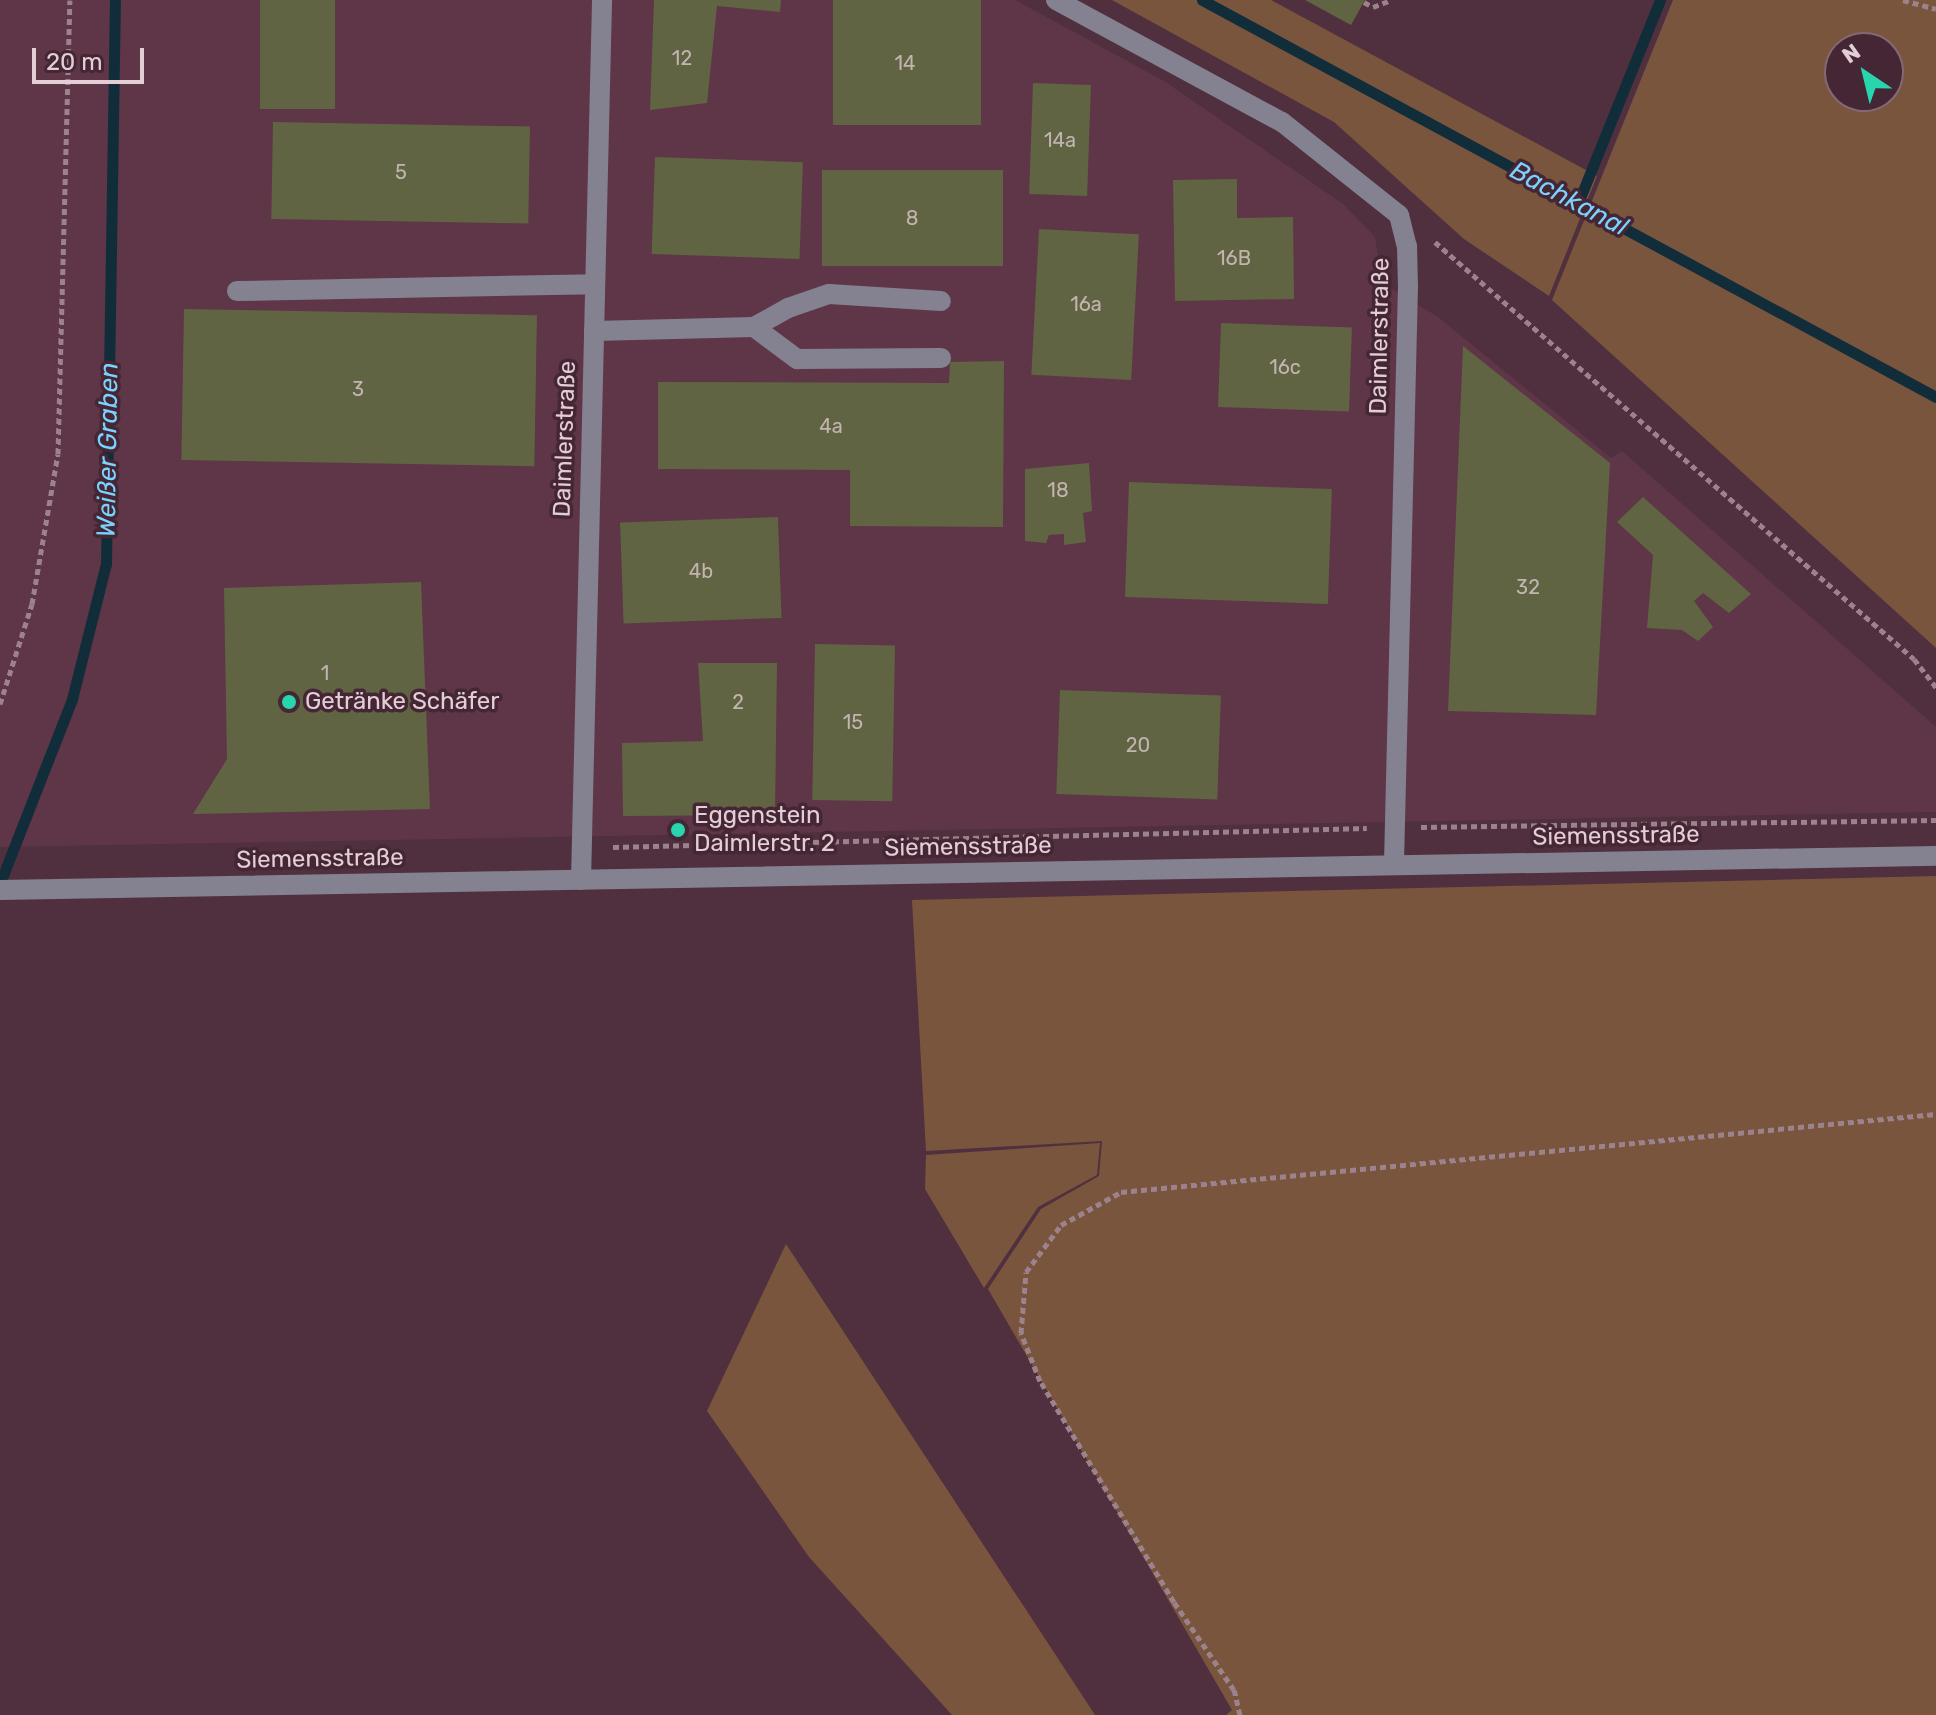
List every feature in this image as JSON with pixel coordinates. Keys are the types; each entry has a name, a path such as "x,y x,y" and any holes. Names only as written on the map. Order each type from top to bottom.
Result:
{"street":[{"name":"Daimlerstraße","path":"581,880 602,0"},
{"path":"1056,0 1282,122 1399,215"},
{"name":"Daimlerstraße","path":"1394,865 1408,286 1407,246 1399,215"},
{"path":"237,291 595,284"},
{"path":"594,331 754,327 788,308 829,294 941,301"},
{"path":"754,327 797,359 941,358"},
{"name":"Siemensstraße","path":"0,890 1936,856"}],"path":[{"path":"0,704 32,604 58,454 70,0"},
{"path":"1364,2 1373,7 1391,0"},
{"path":"1903,0 1936,9"},
{"path":"1399,215 1456,258 1914,659 1936,687"},
{"path":"580,847 1395,827 1936,820"},
{"path":"1240,1715 1234,1690 1174,1602 1040,1381 1021,1333 1026,1272 1061,1225 1121,1192 1936,1114"}],"shaded area":[{"path":"0,0 1015,0 1164,81 1343,204 1375,237 1382,283 1438,317 1611,458 1622,451 1936,727 1936,812 0,847"},
{"path":"1112,0 1271,0 1597,176 1549,296 1464,239 1334,122"},
{"path":"1673,0 1936,0 1936,648 1552,300"},
{"path":"1936,876 1936,1715 1226,1715 1232,1710 988,1289 1041,1209 1099,1176 1102,1141 926,1151 912,900"},
{"path":"1100,1143 1097,1175 1038,1207 984,1288 925,1189 926,1155"},
{"path":"786,1244 1095,1715 952,1715 809,1557 707,1411"}],"building":[{"path":"260,0 335,0 335,109 260,109"},
{"path":"654,0 781,0 780,12 717,6 707,103 650,110"},
{"path":"833,0 981,0 981,125 833,125"},
{"path":"1305,0 1365,0 1351,25"},
{"path":"1033,83 1091,85 1087,196 1029,194"},
{"path":"273,122 530,126 528,223 271,219"},
{"path":"655,157 803,162 800,259 652,254"},
{"path":"822,170 1003,170 1003,266 822,266"},
{"path":"1237,179 1237,218 1293,217 1294,299 1175,301 1173,180"},
{"path":"1039,229 1139,234 1131,380 1031,375"},
{"path":"184,309 537,315 534,466 181,460"},
{"path":"1221,323 1352,328 1349,412 1218,407"},
{"path":"1463,346 1610,463 1596,715 1448,711"},
{"path":"1004,361 1003,527 850,526 850,470 658,469 658,382 949,383 950,362"},
{"path":"1089,463 1092,511 1083,513 1086,542 1064,545 1064,534 1049,535 1046,543 1025,541 1025,469"},
{"path":"1129,482 1332,489 1328,604 1125,597"},
{"path":"1643,497 1751,594 1729,613 1703,593 1694,601 1713,627 1698,641 1682,630 1647,628 1653,555 1617,522"},
{"path":"778,517 782,618 624,623 620,523"},
{"path":"421,582 430,809 193,814 227,759 224,588"},
{"path":"815,644 895,645 892,801 812,800"},
{"path":"698,663 777,663 775,815 623,816 622,743 703,741"},
{"path":"1060,690 1221,696 1217,800 1056,794"},
{"name":"Eggenstein Daimlerstr. 2","path":"670,823 687,823 687,837 670,837"}],"waterway":[{"name":"Weißer Graben","path":"0,883 72,699 106,564 115,0"},
{"name":"Bachkanal","path":"1202,0 1936,397"},
{"path":"1578,203 1660,0"}],"place":[{"name":"Getränke Schäfer","path":"289,702"},
{"name":"Eggenstein Daimlerstr. 2","path":"678,830"}]}
